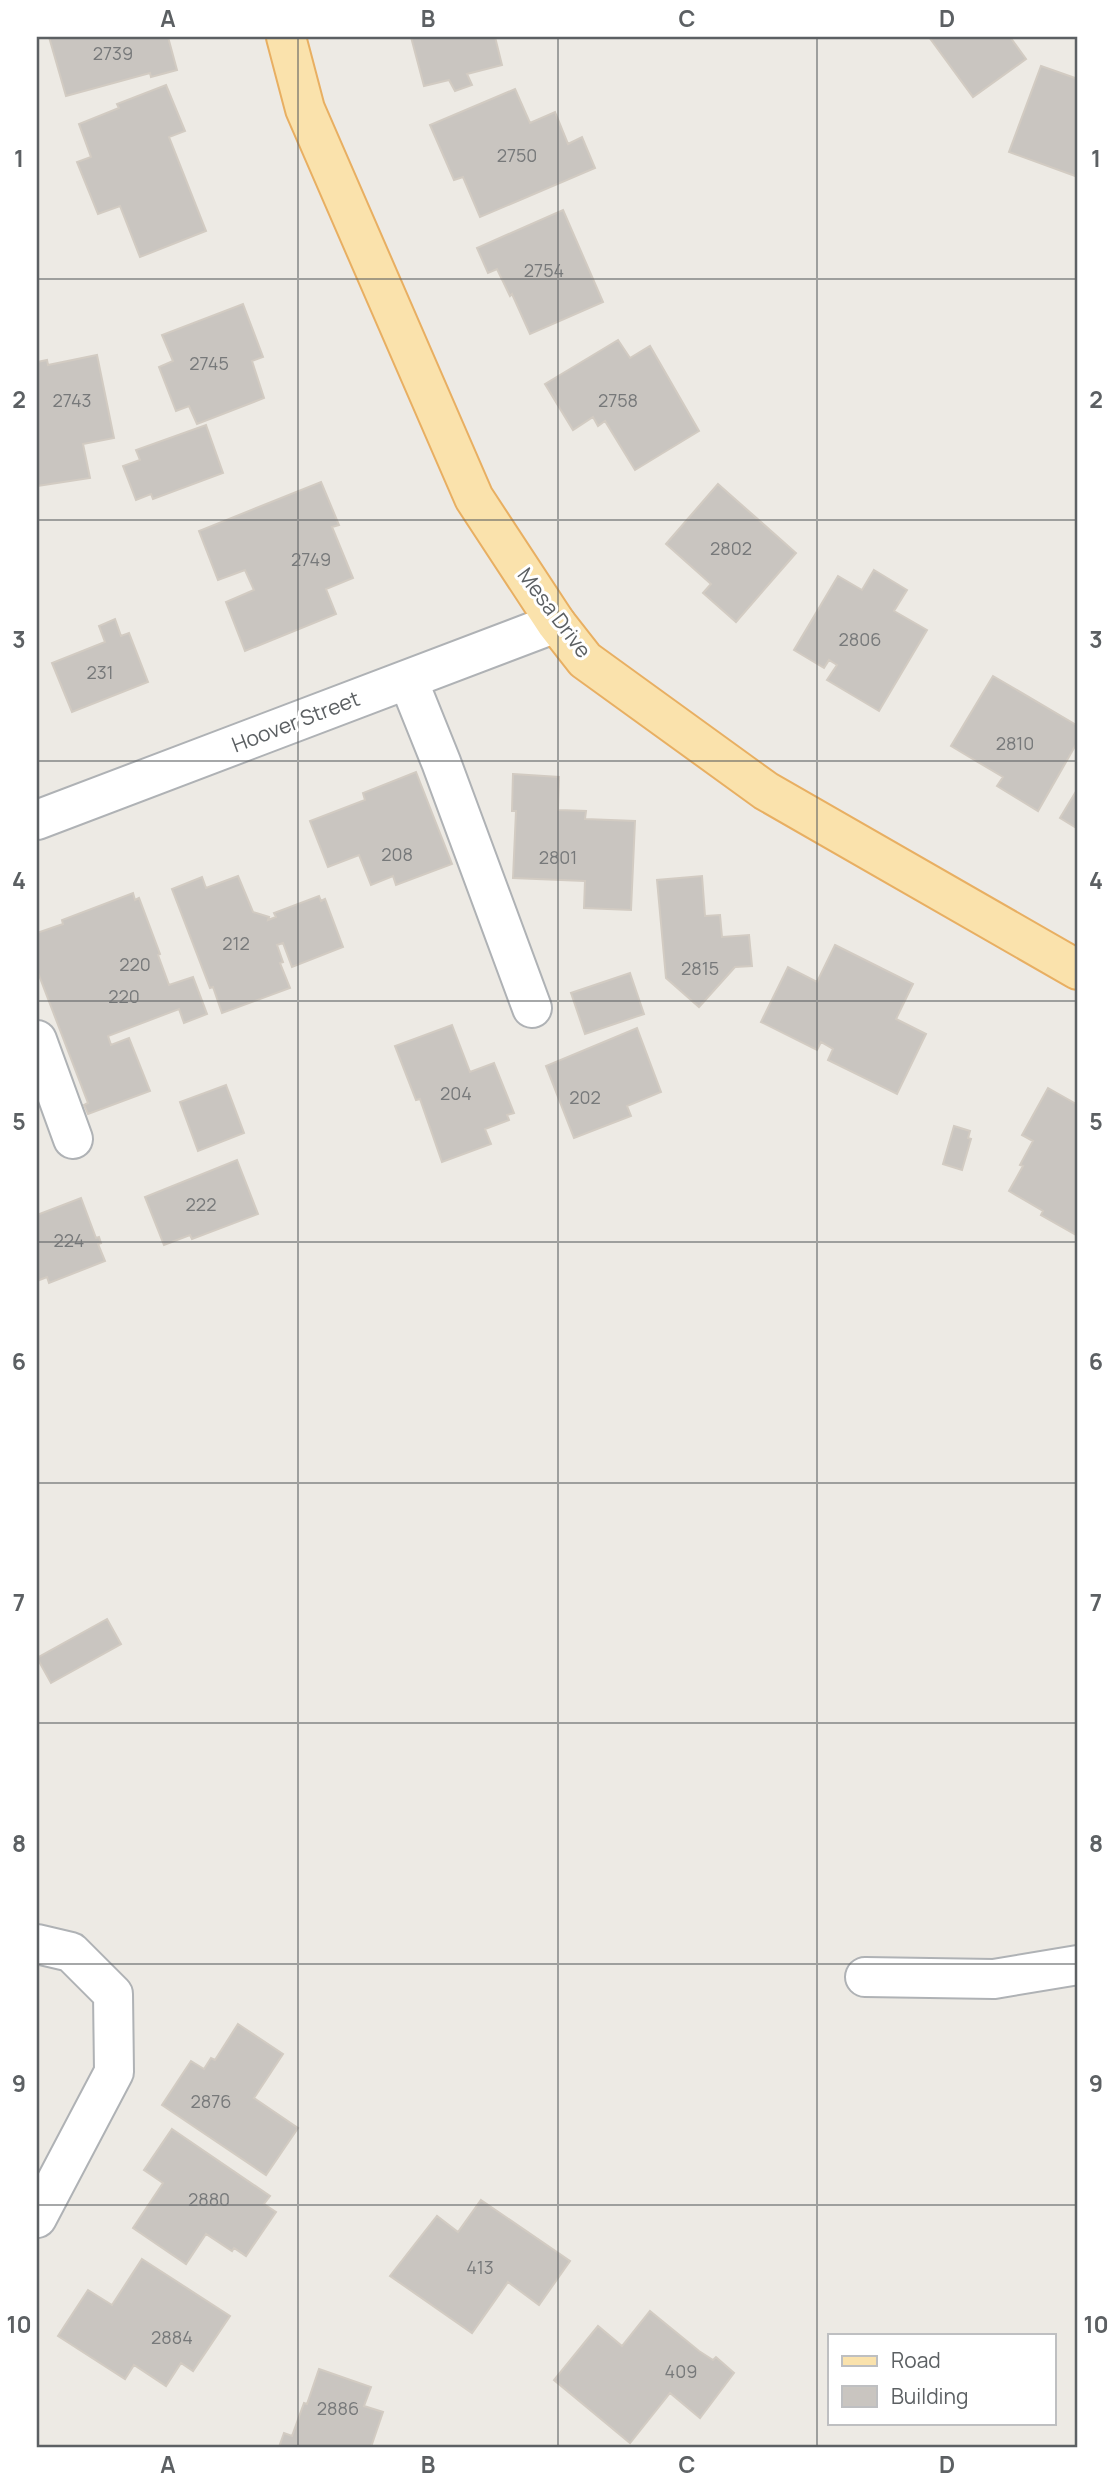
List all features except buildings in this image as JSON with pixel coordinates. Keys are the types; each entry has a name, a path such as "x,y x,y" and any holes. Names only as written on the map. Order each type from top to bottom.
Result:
{"main road":[{"name":"Mesa Drive","path":"286,37 305,109 474,498 556,624 585,660 766,791 1078,970"}],"street":[{"name":"Hoover Street","path":"37,820 556,624"},
{"path":"408,680 442,762 533,1008"},
{"path":"37,1040 73,1139"},
{"path":"37,1944 71,1952 113,1994 114,2059 114,2072 37,2218"},
{"path":"865,1977 994,1979 1078,1965"}]}
